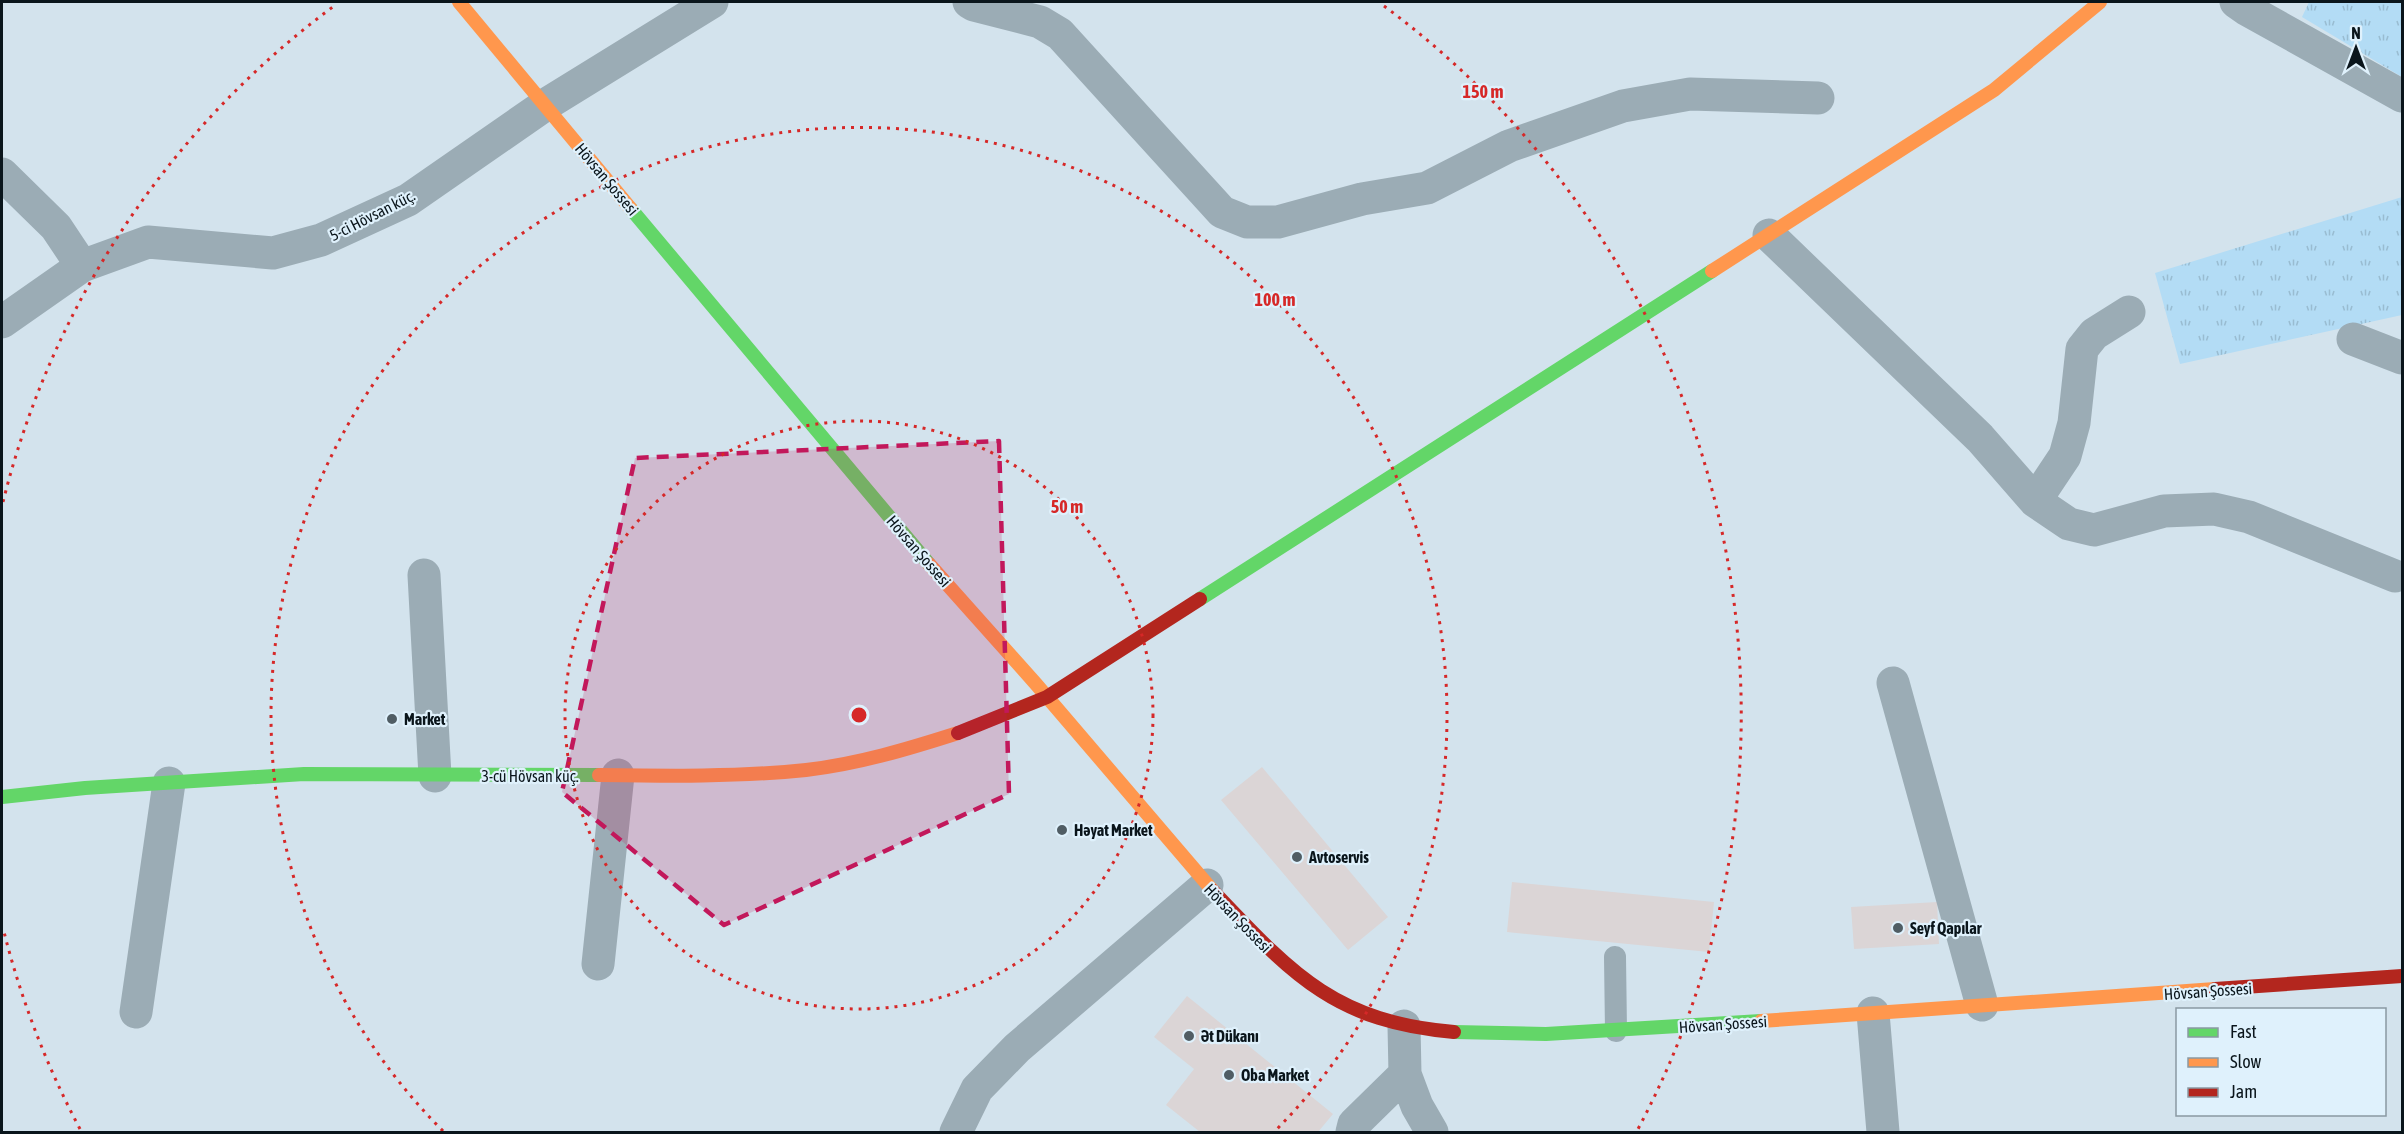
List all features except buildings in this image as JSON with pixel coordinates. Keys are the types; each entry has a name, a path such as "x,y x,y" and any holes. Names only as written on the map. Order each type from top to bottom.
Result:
{"main road":[{"name":"Hövsan Şossesi","path":"459,2 925,560 1047,697 1207,885 1270,952 1298,976 1342,1004 1368,1016 1404,1026 1439,1031 1510,1034 1616,1031 2403,976"},
{"name":"3-cü Hövsan küç.","path":"2,797 85,788 304,774 704,776 807,770 894,754 978,727 1047,697 1994,90 2100,2"}],"street":[{"name":"5-ci Hövsan küç.","path":"2,322 82,266 147,242 273,254 321,240 408,200 545,105 712,2"},
{"path":"969,2 1040,22 1060,34 1222,212 1247,222 1278,222 1362,199 1427,188 1509,146 1623,106 1690,94 1818,98"},
{"path":"2236,2 2403,96"},
{"path":"2,174 56,227 82,266"},
{"path":"1769,235 1980,438 2035,501 2069,524 2094,530 2164,511 2214,509 2249,517 2395,576"},
{"path":"2035,501 2065,456 2074,423 2082,349 2094,334 2129,312"},
{"path":"2353,339 2403,358"},
{"path":"424,575 435,776"},
{"path":"1893,683 1982,1005"},
{"path":"598,964 618,775"},
{"path":"136,1012 170,783"},
{"path":"956,1132 977,1089 1017,1048 1207,885"},
{"path":"1873,1013 1883,1132"},
{"path":"1404,1026 1405,1074 1417,1107 1432,1132"},
{"path":"1352,1132 1354,1124 1405,1074"}],"lane":[{"path":"1615,957 1616,1031"}],"highlighted area":[{"path":"999,441 1009,794 724,925 562,792 635,458"}],"green space":[{"path":"2309,2 2402,2 2402,77 2302,17"},
{"path":"2402,197 2402,315 2180,364 2155,273"}],"traffic: fast":[{"path":"631,209 929,564"},
{"path":"1200,599 1712,271"},
{"path":"2,797 85,788 304,774 599,775"},
{"path":"1454,1032 1546,1034 1761,1021"}],"traffic: slow":[{"path":"459,2 631,209"},
{"path":"1712,271 1994,90 2100,2"},
{"path":"929,564 1036,684 1213,891"},
{"path":"599,775 729,775 806,770 864,760 958,733"},
{"path":"1761,1021 2215,989"}],"traffic: jam":[{"path":"958,733 1047,697 1200,599"},
{"path":"1213,891 1292,969 1346,1005 1377,1017 1412,1026 1454,1032"},
{"path":"2215,989 2402,976"}],"place":[{"name":"Market","path":"392,719"},
{"name":"Həyat Market","path":"1062,830"},
{"name":"Avtoservis","path":"1297,857"},
{"name":"Seyf Qapılar","path":"1898,928"},
{"name":"Ət Dükanı","path":"1189,1036"},
{"name":"Oba Market","path":"1229,1075"}]}
